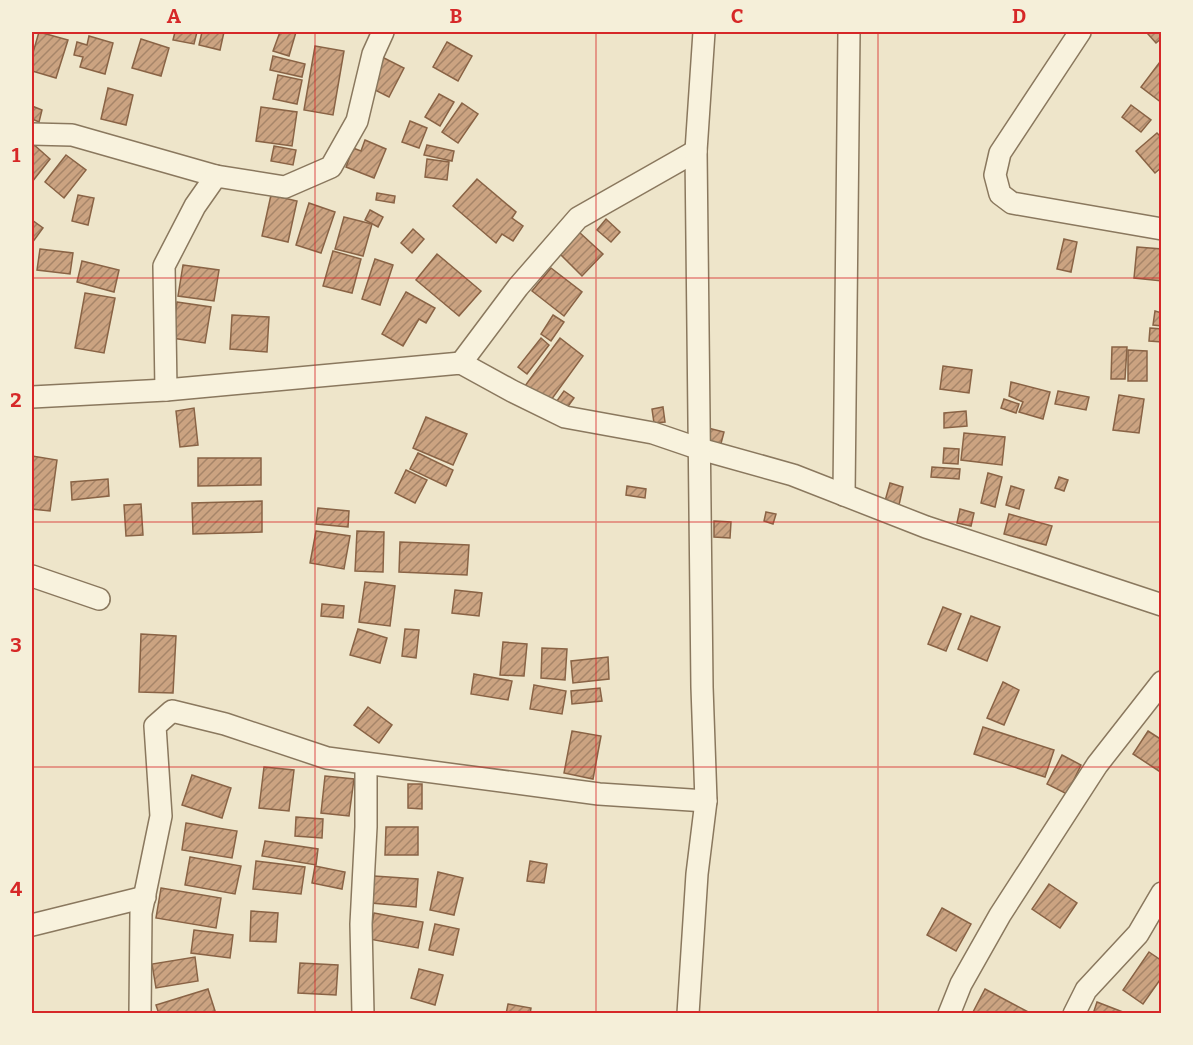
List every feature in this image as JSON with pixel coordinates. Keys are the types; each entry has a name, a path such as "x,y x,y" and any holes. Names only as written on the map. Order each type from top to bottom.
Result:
{"street":[{"path":"32,134 72,135 216,176 285,187 331,167 357,121 373,54 383,32"},
{"path":"688,1014 697,874 706,801 702,687 696,151 704,32"},
{"path":"844,495 849,32"},
{"path":"1080,32 1000,153 995,175 1000,194 1012,203 1161,229"},
{"path":"461,363 518,287 578,218 696,151"},
{"path":"166,390 164,266 195,206 216,176"},
{"path":"32,397 166,390 461,363 565,417 653,433 700,449 793,475 926,527 1161,605"},
{"path":"32,576 99,598"},
{"path":"949,1014 961,984 1000,915 1097,765 1161,682"},
{"path":"141,1014 141,913 161,816 155,726 172,711 225,724 327,758 599,794 706,801"},
{"path":"363,1014 361,924 366,827 366,764"},
{"path":"1074,1014 1086,990 1138,934 1161,893"},
{"path":"32,925 145,897"}],"building":[{"path":"39,32 68,40 56,78 32,71 32,56"},
{"path":"175,32 197,32 194,44 173,40"},
{"path":"202,32 224,32 220,50 199,45"},
{"path":"280,32 296,32 289,56 273,51"},
{"path":"1162,32 1162,38 1156,43 1148,34"},
{"path":"89,36 113,43 105,74 80,67 83,57 74,55 77,42 87,45"},
{"path":"141,39 169,48 161,76 132,68"},
{"path":"447,42 472,56 458,81 433,67"},
{"path":"315,46 344,51 333,115 304,110"},
{"path":"273,56 305,64 302,77 270,70"},
{"path":"384,58 404,68 389,97 369,87"},
{"path":"1160,62 1162,64 1162,103 1141,87"},
{"path":"278,75 302,80 297,104 273,99"},
{"path":"108,88 133,95 126,125 101,119"},
{"path":"439,94 454,102 440,126 425,117"},
{"path":"462,103 478,114 458,143 442,132"},
{"path":"1131,105 1151,120 1141,132 1122,117"},
{"path":"32,106 42,110 39,122 32,119"},
{"path":"261,107 297,112 292,146 256,141"},
{"path":"410,121 427,128 419,148 402,142"},
{"path":"1157,133 1162,138 1162,167 1155,173 1136,151"},
{"path":"365,140 386,149 374,178 346,167 353,148 361,151"},
{"path":"32,143 50,159 32,182"},
{"path":"427,145 454,151 452,161 424,155"},
{"path":"274,146 296,150 293,165 271,161"},
{"path":"66,155 86,170 64,198 45,182"},
{"path":"427,159 449,162 447,180 425,177"},
{"path":"477,179 516,212 512,218 523,226 513,241 502,234 496,243 453,206"},
{"path":"377,193 395,196 394,203 376,200"},
{"path":"78,195 94,198 88,225 72,221"},
{"path":"271,195 297,201 288,242 262,236"},
{"path":"309,203 335,212 321,253 296,245"},
{"path":"370,210 383,217 378,227 365,220"},
{"path":"344,217 372,224 363,256 335,249"},
{"path":"606,219 620,232 611,242 597,230"},
{"path":"32,220 43,228 32,243"},
{"path":"413,229 424,239 412,253 401,243"},
{"path":"579,232 603,254 582,276 559,253"},
{"path":"1064,239 1077,242 1071,272 1057,269"},
{"path":"1137,247 1162,249 1162,281 1134,278"},
{"path":"40,249 73,253 70,274 37,270"},
{"path":"333,251 361,259 352,293 323,286"},
{"path":"437,254 481,291 459,316 416,280"},
{"path":"375,259 393,265 380,305 362,299"},
{"path":"82,261 119,270 114,292 77,282"},
{"path":"183,265 219,270 214,301 178,296"},
{"path":"551,268 582,292 564,316 532,291"},
{"path":"406,292 435,308 426,323 419,319 403,346 382,334"},
{"path":"85,293 115,298 104,353 75,348"},
{"path":"177,302 211,307 205,343 172,338"},
{"path":"1155,311 1162,313 1162,326 1153,325"},
{"path":"232,315 269,317 267,352 230,349"},
{"path":"553,315 564,322 551,341 541,334"},
{"path":"1150,328 1162,329 1162,342 1149,341"},
{"path":"541,338 549,345 527,374 518,367"},
{"path":"560,338 583,356 546,407 522,390"},
{"path":"1112,347 1127,347 1125,379 1111,379"},
{"path":"1128,350 1147,351 1147,381 1128,381"},
{"path":"943,366 972,370 969,393 940,389"},
{"path":"1011,382 1050,392 1043,419 1019,412 1023,402 1009,396"},
{"path":"564,391 574,398 564,412 554,405"},
{"path":"1058,391 1089,397 1086,410 1055,404"},
{"path":"1119,395 1144,399 1139,433 1113,430"},
{"path":"1004,399 1019,404 1016,413 1001,408"},
{"path":"663,407 665,422 654,423 652,409"},
{"path":"194,408 198,445 180,447 176,411"},
{"path":"966,411 967,426 944,428 944,413"},
{"path":"426,417 467,434 453,465 413,448"},
{"path":"708,428 724,432 719,451 703,447"},
{"path":"964,433 1005,437 1002,465 961,460"},
{"path":"944,448 959,449 958,464 943,463"},
{"path":"418,453 453,470 446,486 410,469"},
{"path":"32,456 57,460 50,511 32,509"},
{"path":"198,458 261,458 261,485 198,486"},
{"path":"932,467 960,469 959,479 931,477"},
{"path":"406,470 427,480 415,503 395,493"},
{"path":"988,473 1002,477 995,507 981,503"},
{"path":"1059,477 1068,480 1064,491 1055,488"},
{"path":"108,479 109,496 72,500 71,482"},
{"path":"890,483 903,487 899,505 885,501"},
{"path":"627,486 646,489 645,498 626,495"},
{"path":"1011,486 1024,490 1019,509 1006,505"},
{"path":"262,501 262,532 193,534 192,503"},
{"path":"141,504 143,535 126,536 124,505"},
{"path":"318,508 349,511 348,527 316,524"},
{"path":"960,509 974,513 971,526 957,523"},
{"path":"766,512 776,514 773,524 764,521"},
{"path":"1009,514 1052,526 1046,545 1004,534"},
{"path":"714,521 731,522 730,538 714,537"},
{"path":"316,531 350,536 344,569 310,563"},
{"path":"357,531 384,532 383,572 355,571"},
{"path":"400,542 469,545 467,575 399,572"},
{"path":"365,582 395,586 390,626 359,622"},
{"path":"455,590 482,593 479,616 452,613"},
{"path":"322,604 344,606 343,618 321,616"},
{"path":"943,607 961,614 946,651 928,644"},
{"path":"971,616 1000,627 987,661 958,649"},
{"path":"358,629 387,638 380,663 350,655"},
{"path":"405,629 419,630 416,658 402,656"},
{"path":"141,634 176,636 173,693 139,692"},
{"path":"503,642 527,644 524,676 500,675"},
{"path":"542,648 567,649 565,680 541,678"},
{"path":"608,657 609,679 573,683 571,661"},
{"path":"474,674 512,681 508,700 471,694"},
{"path":"1003,682 1019,690 1004,725 987,718"},
{"path":"534,685 566,691 562,714 530,709"},
{"path":"600,688 602,701 572,704 571,691"},
{"path":"368,707 392,725 379,743 354,725"},
{"path":"983,727 1054,750 1045,777 974,754"},
{"path":"572,731 601,736 593,779 564,773"},
{"path":"1148,731 1162,740 1162,773 1133,754"},
{"path":"1062,755 1081,765 1067,794 1047,784"},
{"path":"264,767 294,770 289,811 259,808"},
{"path":"192,775 231,788 222,818 182,805"},
{"path":"325,776 354,779 349,816 321,813"},
{"path":"408,784 422,784 422,809 408,808"},
{"path":"296,817 323,819 322,838 295,836"},
{"path":"186,823 237,831 232,858 182,850"},
{"path":"386,827 418,827 418,855 385,855"},
{"path":"265,841 318,849 316,865 262,856"},
{"path":"190,857 241,866 235,894 185,885"},
{"path":"256,861 305,867 301,894 253,889"},
{"path":"530,861 547,864 544,883 527,881"},
{"path":"315,866 345,872 342,889 312,883"},
{"path":"438,872 463,878 454,915 430,910"},
{"path":"374,876 418,879 416,907 371,903"},
{"path":"1049,884 1077,903 1060,928 1032,909"},
{"path":"161,888 221,898 216,928 156,918"},
{"path":"942,908 971,924 956,951 927,935"},
{"path":"251,911 278,913 276,942 250,941"},
{"path":"374,913 423,922 418,948 369,939"},
{"path":"435,924 459,929 453,955 429,950"},
{"path":"194,930 233,935 230,958 191,953"},
{"path":"1149,952 1162,961 1162,977 1143,1004 1123,990"},
{"path":"195,957 198,981 156,988 152,964"},
{"path":"300,963 338,965 336,995 298,993"},
{"path":"419,969 443,975 435,1005 411,998"},
{"path":"208,989 216,1014 159,1014 156,1005"},
{"path":"985,989 1032,1014 972,1014"},
{"path":"1097,1002 1128,1014 1093,1014"},
{"path":"508,1004 531,1008 530,1014 506,1014"}]}
